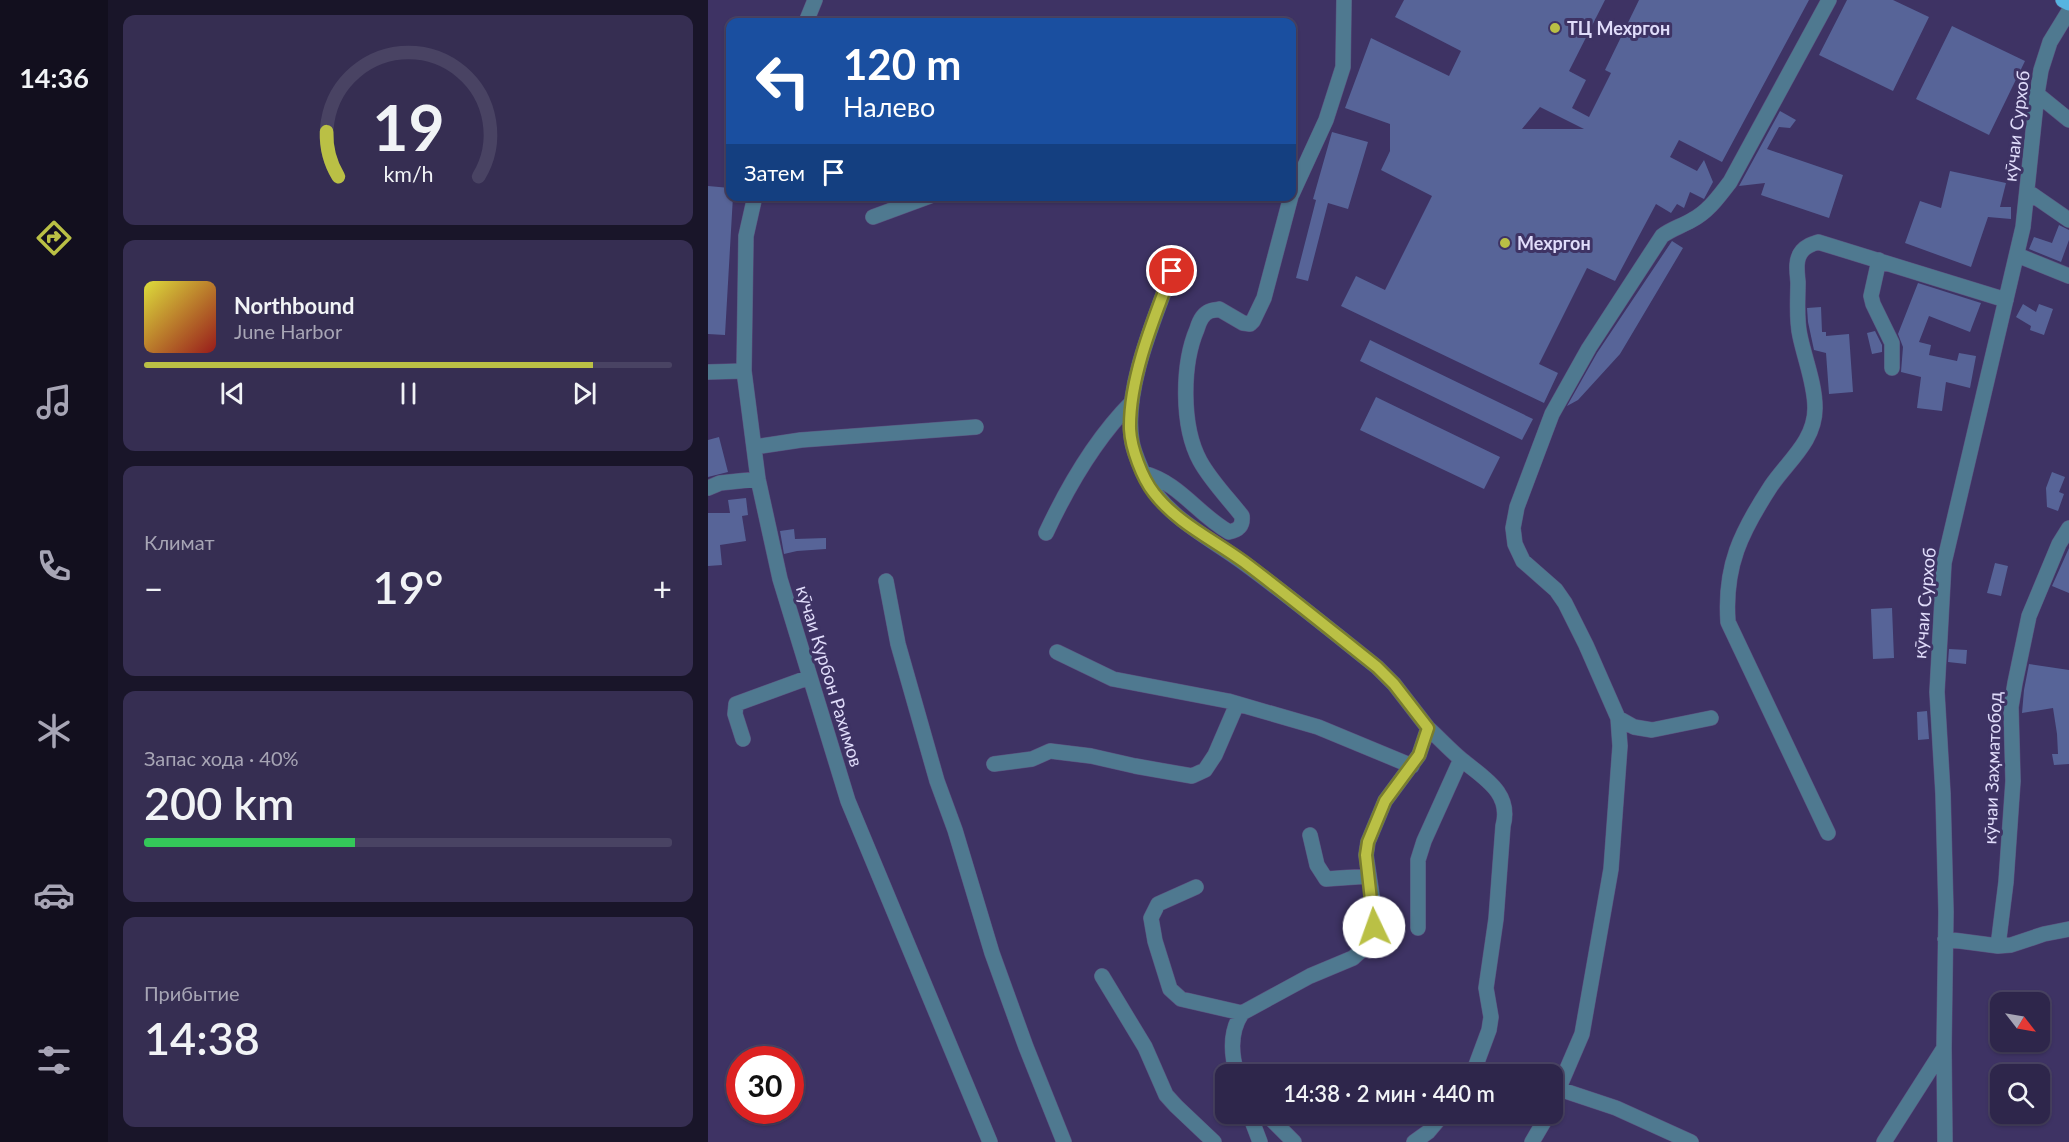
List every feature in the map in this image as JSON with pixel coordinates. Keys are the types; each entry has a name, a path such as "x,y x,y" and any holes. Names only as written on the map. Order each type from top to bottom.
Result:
{"main road":[{"path":"2063,0 2069,3"}],"street":[{"path":"808,18 815,0"},
{"path":"1296,183 1326,120 1343,67 1344,0"},
{"path":"1563,1079 1582,1034 1611,869 1620,747 1617,718 1586,645 1565,603 1556,590 1523,561 1515,544 1513,528 1517,507 1551,414 1589,348 1662,236 1709,208 1730,182 1829,0"},
{"name":"кӯчаи Сурхоб","path":"1945,1142 1946,912 1943,794 1937,692 1944,563 2023,227 2041,70 2050,42 2069,12"},
{"path":"2037,94 2069,120"},
{"path":"2027,191 2069,220"},
{"name":"кӯчаи Курбон Рахимов","path":"754,201 746,236 744,370 758,479 780,579 848,801 990,1142"},
{"path":"873,217 916,201"},
{"path":"1143,473 1159,477 1176,488 1216,525 1229,532 1240,527 1242,516 1218,488 1199,459 1196,450 1190,430 1185,396 1188,358 1201,318 1209,311 1219,309 1243,324 1250,324 1253,321 1263,298 1289,201"},
{"path":"1828,833 1728,622 1726,600 1731,567 1741,537 1772,485 1803,446 1813,423 1815,408 1812,388 1799,333 1797,262 1802,250 1818,242 2006,300"},
{"path":"2017,255 2069,276"},
{"path":"1879,260 1872,296 1873,304 1892,343 1893,368"},
{"path":"1172,271 1145,347 1132,402 1130,429 1132,443 1152,491 1195,530 1244,562 1377,667 1394,684 1428,728 1493,785 1500,796 1506,815 1503,826 1496,919 1486,988 1491,1017 1489,1030 1476,1064"},
{"path":"708,372 744,370"},
{"path":"1046,532 1065,493 1107,428 1132,402"},
{"path":"753,447 801,440 976,427"},
{"path":"708,488 720,483 758,479"},
{"name":"кӯчаи Заҳматобод","path":"1998,946 2006,882 2013,781 2011,707 2015,683 2029,616 2059,544 2069,528"},
{"path":"886,581 898,644 937,781 955,830 992,953 1064,1142"},
{"path":"1057,652 1113,679 1237,704 1318,727 1412,766"},
{"path":"743,739 735,714 736,704 810,677"},
{"path":"994,764 1032,759 1050,750 1192,776 1205,770 1215,755 1237,704"},
{"path":"1617,718 1634,727 1652,730 1711,718"},
{"path":"1234,1064 1232,1041 1237,1020 1242,1013 1310,976 1353,958 1372,937 1374,927 1366,855 1368,842 1385,801 1419,755 1428,728"},
{"path":"1418,928 1418,860 1424,840 1461,759"},
{"path":"1310,835 1317,865 1326,879 1369,876"},
{"path":"1196,887 1158,904 1151,918 1155,941 1170,990 1181,999 1242,1013"},
{"path":"1945,939 1998,946 2011,945 2044,934 2069,929"},
{"path":"1102,976 1145,1047 1166,1095 1214,1142"},
{"path":"1884,1142 1944,1048"},
{"path":"1563,1090 1616,1108 1691,1142"},
{"path":"1253,1124 1260,1142"},
{"path":"1276,1124 1294,1142"},
{"path":"1414,1142 1435,1124"},
{"path":"1532,1142 1543,1124"}],"building":[{"path":"1404,0 1605,0 1569,71 1586,80 1572,108 1589,117 1611,73 1605,70 1639,0 1809,0 1722,162 1679,140 1670,157 1697,171 1704,160 1713,182 1704,199 1690,192 1684,208 1677,204 1671,213 1656,204 1615,281 1587,268 1539,364 1558,373 1544,403 1341,306 1356,276 1385,290 1432,196 1381,170 1390,151 1390,124 1345,108 1371,38 1449,76 1461,51 1395,17","holes":["1540,107 1584,129 1522,129"]},
{"path":"1847,0 1893,0 1929,17 1893,91 1819,55"},
{"path":"1952,26 2025,61 1989,135 1916,99"},
{"path":"1780,111 1796,120 1790,128 1779,127 1767,149 1843,175 1829,218 1761,195 1765,183 1739,186"},
{"path":"1332,132 1368,142 1348,209 1328,203 1308,281 1296,278 1316,200 1313,199"},
{"path":"1950,171 2006,183 2000,207 2011,207 2011,219 1988,217 1971,267 1905,243 1920,201 1941,208"},
{"path":"708,186 726,188 726,201 733,201 725,335 708,334"},
{"path":"2059,225 2069,230 2069,240 2061,262 2029,249 2034,237 2052,243"},
{"path":"1672,241 1683,248 1620,354 1578,400 1567,406 1597,353"},
{"path":"1918,283 1981,303 1970,332 1929,316 1919,342 1931,345 1929,355 1957,361 1959,353 1976,356 1970,388 1946,382 1942,411 1917,408 1921,377 1901,372 1903,347 1898,334"},
{"path":"2023,304 2036,312 2039,304 2053,309 2044,335 2030,330 2031,326 2016,317"},
{"path":"1821,307 1822,332 1826,332 1826,336 1849,334 1853,392 1829,394 1826,353 1814,350 1808,322 1807,308"},
{"path":"1875,331 1882,345 1882,352 1872,354 1867,333"},
{"path":"1370,340 1533,419 1522,440 1360,361"},
{"path":"1376,397 1500,457 1484,489 1360,430"},
{"path":"719,437 728,472 708,477 708,440"},
{"path":"2052,472 2065,477 2059,492 2064,494 2058,511 2047,507 2046,488"},
{"path":"746,498 748,515 742,516 746,541 720,545 722,565 708,566 708,513 730,513 728,500"},
{"path":"794,529 795,539 826,538 826,549 784,554 780,531"},
{"path":"2069,548 2069,593 2052,586"},
{"path":"1995,563 2008,566 2001,596 1987,593"},
{"path":"1892,608 1894,658 1873,659 1871,609"},
{"path":"1949,649 1967,650 1966,664 1948,662"},
{"path":"2029,664 2069,670 2069,764 2054,765 2052,754 2058,754 2053,708 2022,713"},
{"path":"1927,711 1929,739 1918,740 1917,712"}],"place":[{"name":"ТЦ Мехргон","path":"1555,28"},
{"name":"Мехргон","path":"1505,243"}],"route":[{"path":"1172,271 1145,347 1132,402 1130,429 1132,443 1152,491 1195,530 1244,562 1377,667 1394,684 1428,728 1419,755 1385,801 1368,842 1366,855 1374,927"}]}
